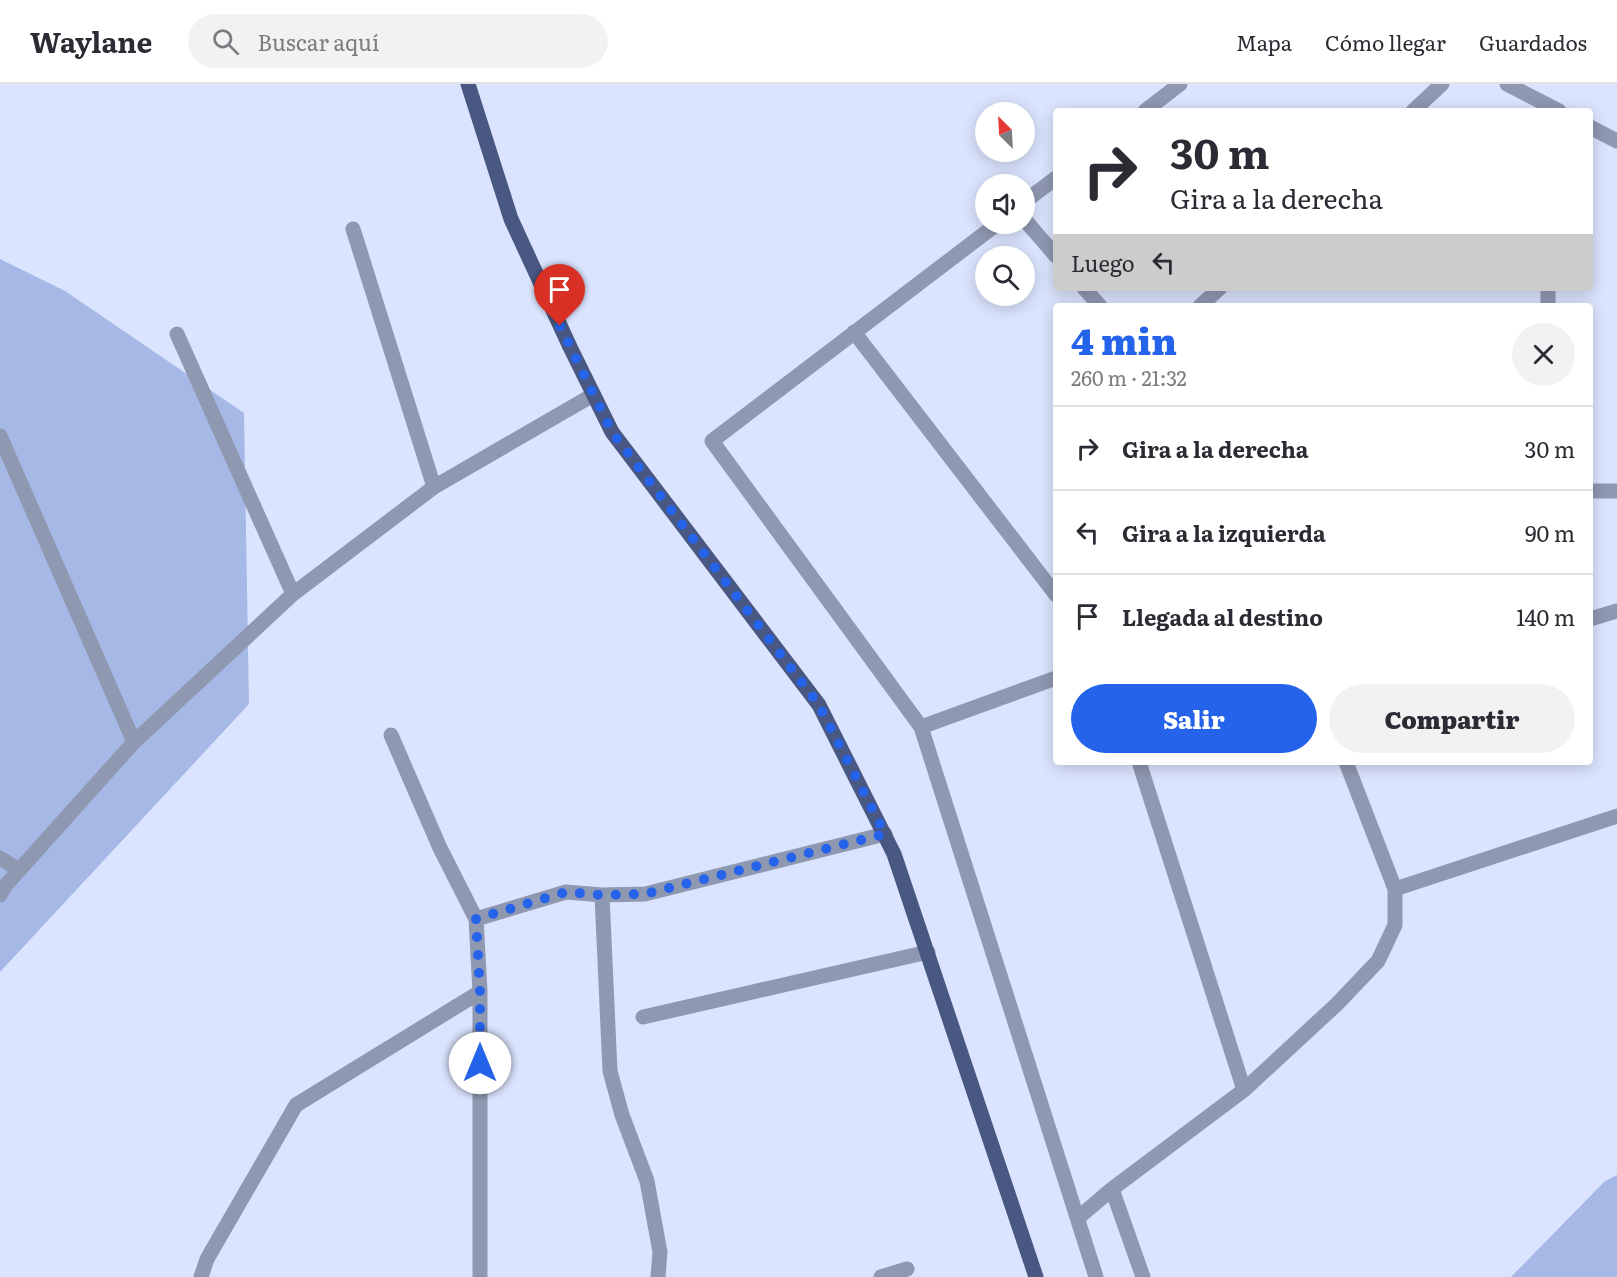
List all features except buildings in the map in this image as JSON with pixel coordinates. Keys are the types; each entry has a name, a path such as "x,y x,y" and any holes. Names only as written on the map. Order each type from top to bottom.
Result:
{"main road":[{"path":"468,84 511,219 612,432 819,705 885,834 928,952 1036,1277"}],"street":[{"path":"1149,108 1180,84"},
{"path":"1416,108 1442,84"},
{"path":"1508,84 1553,108"},
{"path":"1593,129 1617,141"},
{"path":"1035,194 1053,180"},
{"path":"353,229 434,486"},
{"path":"1035,232 1053,253"},
{"path":"984,234 712,441 921,727 1096,1277"},
{"path":"1087,291 1097,303"},
{"path":"1203,303 1217,291"},
{"path":"854,332 1053,591"},
{"path":"177,334 293,594"},
{"path":"0,895 4,886 134,742 293,594 434,486 593,394"},
{"path":"0,436 134,742"},
{"path":"1593,491 1617,491"},
{"path":"1593,619 1617,611"},
{"path":"921,727 1053,679"},
{"path":"391,735 440,848 476,919 480,992 480,1277"},
{"path":"1140,765 1244,1090"},
{"path":"1078,1218 1112,1189 1244,1090 1337,1004 1378,961 1395,925 1395,889 1347,765"},
{"path":"1395,889 1617,816"},
{"path":"476,919 566,892 602,895 645,894 885,834"},
{"path":"0,858 19,870"},
{"path":"602,895 610,1071 622,1115 647,1181 660,1252 658,1277"},
{"path":"643,1017 928,952"},
{"path":"201,1277 207,1259 296,1105 480,992"},
{"path":"1112,1189 1143,1277"},
{"path":"881,1277 907,1269"}],"shaded area":[{"path":"0,259 65,291 244,413 249,704 0,972"},
{"path":"1617,1175 1617,1277 1511,1277 1605,1181"}],"route":[{"path":"480,1063 480,992 476,919 566,892 602,895 645,894 885,834 819,705 612,432 560,326"}]}
